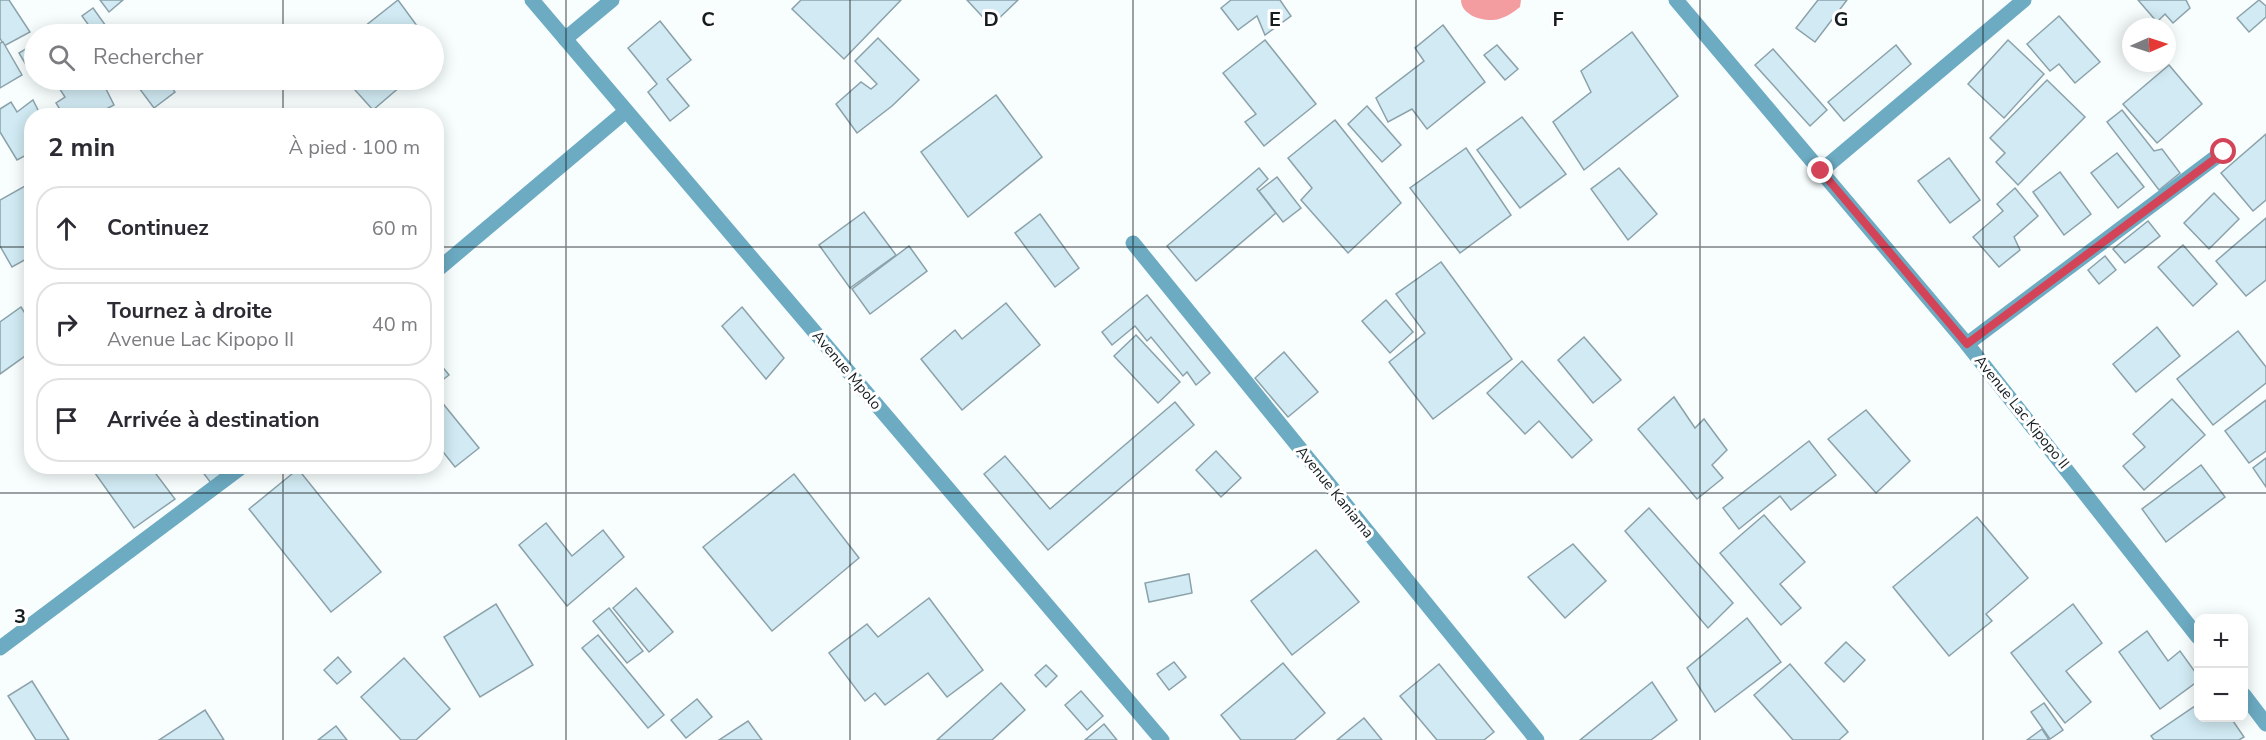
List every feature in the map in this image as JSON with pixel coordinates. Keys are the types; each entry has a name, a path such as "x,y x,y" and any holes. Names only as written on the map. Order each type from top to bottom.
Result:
{"street":[{"name":"Avenue Mpolo","path":"532,0 1162,740"},
{"path":"565,39 612,0"},
{"name":"Avenue Lac Kipopo II","path":"1676,0 1967,344 2194,631"},
{"path":"1821,171 2024,0"},
{"path":"444,265 626,111"},
{"path":"1967,344 2224,152"},
{"name":"Avenue Kaniama","path":"1133,243 1537,740"},
{"path":"0,648 232,474"},
{"path":"2248,700 2266,723"}],"shaded area":[{"path":"1461,0 1521,0 1520,7 1515,11 1499,19 1488,20 1470,14 1462,6"}],"building":[{"path":"0,0 9,0 25,24 24,35 4,46 0,38"},
{"path":"100,0 123,0 109,12"},
{"path":"398,0 416,24 368,24"},
{"path":"801,0 901,0 844,59 792,9"},
{"path":"967,0 1018,0 991,26"},
{"path":"1231,0 1280,0 1291,16 1265,35 1257,16 1238,30 1221,8"},
{"path":"1818,0 1847,0 1815,42 1796,28"},
{"path":"2138,0 2186,0 2190,8 2176,20 2176,18 2169,18 2165,14 2161,18 2154,18"},
{"path":"2259,0 2266,6 2266,17 2249,32 2237,18"},
{"path":"93,8 105,24 88,24 82,16"},
{"path":"2059,16 2100,62 2075,83 2059,64 2050,71 2027,44"},
{"path":"660,21 691,60 667,79 689,106 670,121 648,92 657,84 628,48"},
{"path":"1443,25 1485,82 1427,129 1412,109 1388,122 1376,98 1424,61 1415,48"},
{"path":"1632,32 1678,96 1584,170 1553,122 1591,92 1581,71"},
{"path":"878,38 919,80 892,106 857,133 836,104 861,82 871,89 877,84 855,61"},
{"path":"1265,40 1316,104 1264,146 1245,122 1256,114 1223,73"},
{"path":"2008,40 2044,74 2004,118 1968,84"},
{"path":"3,42 22,75 0,88 0,43"},
{"path":"1497,45 1518,69 1505,80 1484,55"},
{"path":"1896,45 1911,64 1844,121 1828,102"},
{"path":"1773,49 1827,110 1810,126 1755,65"},
{"path":"24,50 24,61 19,53"},
{"path":"2161,72 2175,72 2202,104 2157,143 2123,104"},
{"path":"2047,80 2085,117 2018,185 1996,162 2005,153 1990,138"},
{"path":"60,90 106,90 114,105 108,108 59,108 56,103 65,97"},
{"path":"140,90 174,90 175,92 154,108"},
{"path":"355,90 396,90 375,108 371,108"},
{"path":"996,95 1042,157 968,217 921,152"},
{"path":"33,100 37,108 24,108 24,156 17,160 0,132 0,109 11,102 17,112"},
{"path":"1367,106 1401,145 1382,162 1348,124"},
{"path":"2122,110 2154,151 2162,149 2180,173 2159,190 2107,122"},
{"path":"1522,117 1566,174 1520,208 1477,150"},
{"path":"1335,120 1401,203 1348,253 1301,200 1312,188 1288,158"},
{"path":"2266,134 2266,200 2253,211 2221,173"},
{"path":"1466,148 1511,215 1460,253 1410,188"},
{"path":"2117,153 2144,187 2118,208 2091,173"},
{"path":"1949,158 1980,200 1950,223 1918,181"},
{"path":"1259,168 1268,179 1257,189 1276,213 1196,281 1167,246"},
{"path":"1619,168 1657,214 1628,240 1591,189"},
{"path":"2060,172 2091,214 2064,235 2033,192"},
{"path":"1277,177 1301,208 1283,222 1259,191"},
{"path":"24,187 24,260 12,267 0,246 0,200"},
{"path":"2015,188 2038,216 2014,237 2020,250 1999,267 1973,237 2003,211 1997,204"},
{"path":"2214,193 2239,219 2209,249 2184,223"},
{"path":"864,212 896,255 850,288 819,245"},
{"path":"1040,214 1079,268 1055,287 1015,233"},
{"path":"2266,218 2266,280 2246,296 2216,261"},
{"path":"2148,221 2160,236 2125,263 2113,249"},
{"path":"2183,245 2217,284 2193,306 2158,267"},
{"path":"909,246 927,271 870,314 852,289"},
{"path":"2105,256 2116,270 2099,284 2088,270"},
{"path":"1441,262 1512,359 1433,419 1389,362 1425,333 1396,294"},
{"path":"1147,295 1210,373 1196,385 1187,372 1183,376 1151,337 1147,341 1135,326 1112,345 1102,332"},
{"path":"1386,300 1413,332 1390,353 1362,321"},
{"path":"1006,303 1040,345 962,410 921,359 955,330 962,339"},
{"path":"21,307 24,312 24,357 0,374 0,322"},
{"path":"742,307 784,358 766,379 722,326"},
{"path":"2157,327 2180,356 2136,392 2113,364"},
{"path":"2238,331 2266,367 2266,383 2213,425 2177,379"},
{"path":"1136,335 1180,382 1158,403 1114,356"},
{"path":"1584,337 1621,380 1593,403 1558,360"},
{"path":"1284,352 1318,392 1288,417 1255,378"},
{"path":"1522,361 1592,440 1572,458 1539,421 1525,434 1487,393"},
{"path":"444,369 449,375 444,379"},
{"path":"1674,397 1695,428 1704,419 1727,450 1712,465 1723,478 1697,499 1638,429"},
{"path":"2172,399 2205,435 2144,490 2123,466 2145,447 2133,434"},
{"path":"2266,400 2266,451 2249,463 2225,431"},
{"path":"1175,402 1194,425 1048,550 984,474 1005,456 1050,509"},
{"path":"444,405 479,448 455,467 444,453"},
{"path":"1866,410 1910,461 1876,493 1828,439"},
{"path":"1809,441 1836,475 1791,510 1780,496 1739,529 1723,508"},
{"path":"1216,451 1241,478 1221,497 1196,470"},
{"path":"2266,458 2266,487 2253,468"},
{"path":"2201,465 2225,497 2166,542 2142,509"},
{"path":"96,474 156,474 175,499 134,528"},
{"path":"204,474 221,474 211,483"},
{"path":"292,474 302,474 381,572 331,612 249,509"},
{"path":"794,474 859,558 772,631 703,547"},
{"path":"1649,508 1733,603 1708,628 1625,531"},
{"path":"1764,515 1805,562 1780,584 1801,608 1781,625 1720,553"},
{"path":"1977,517 2028,578 1986,614 1992,621 1949,656 1893,587"},
{"path":"546,523 572,556 603,530 624,557 567,606 519,545"},
{"path":"1573,544 1606,581 1565,618 1528,577"},
{"path":"1316,550 1359,602 1292,655 1251,601"},
{"path":"1189,574 1192,593 1149,602 1145,583"},
{"path":"636,588 673,632 649,652 613,608"},
{"path":"929,598 983,670 947,697 928,673 885,705 875,693 865,701 829,653 867,624 878,637"},
{"path":"496,604 533,665 480,697 444,637"},
{"path":"2073,604 2102,643 2066,671 2091,702 2065,723 2011,653"},
{"path":"609,608 643,651 627,663 593,621"},
{"path":"1747,618 1781,662 1715,712 1687,668"},
{"path":"2147,631 2168,661 2180,651 2194,670 2194,684 2160,709 2119,652"},
{"path":"598,635 664,715 648,728 582,648"},
{"path":"1846,642 1865,660 1844,682 1825,663"},
{"path":"338,657 351,672 337,684 324,670"},
{"path":"404,658 450,709 416,740 401,740 361,697"},
{"path":"1174,662 1186,677 1169,690 1157,674"},
{"path":"1283,663 1325,713 1294,740 1241,740 1221,715"},
{"path":"1439,664 1494,732 1484,740 1437,740 1400,696"},
{"path":"1790,664 1848,732 1839,740 1793,740 1754,695"},
{"path":"1046,665 1057,676 1046,687 1035,675"},
{"path":"32,681 69,740 36,740 8,696"},
{"path":"1652,682 1677,720 1651,740 1580,740"},
{"path":"1001,683 1025,710 992,740 937,740"},
{"path":"1081,691 1103,716 1087,730 1065,705"},
{"path":"697,699 712,717 686,738 671,720"},
{"path":"2044,703 2063,730 2050,739 2031,712"},
{"path":"2194,707 2194,722 2234,722 2244,737 2239,740 2154,740 2151,736"},
{"path":"205,710 224,740 159,740"},
{"path":"1364,718 1382,740 1337,740"},
{"path":"748,721 762,740 719,740"},
{"path":"1104,724 1117,740 1085,740"},
{"path":"336,726 347,740 318,740"},
{"path":"2042,729 2049,740 2027,740"}],"route":[{"path":"1821,171 1967,344 2224,152"}]}
